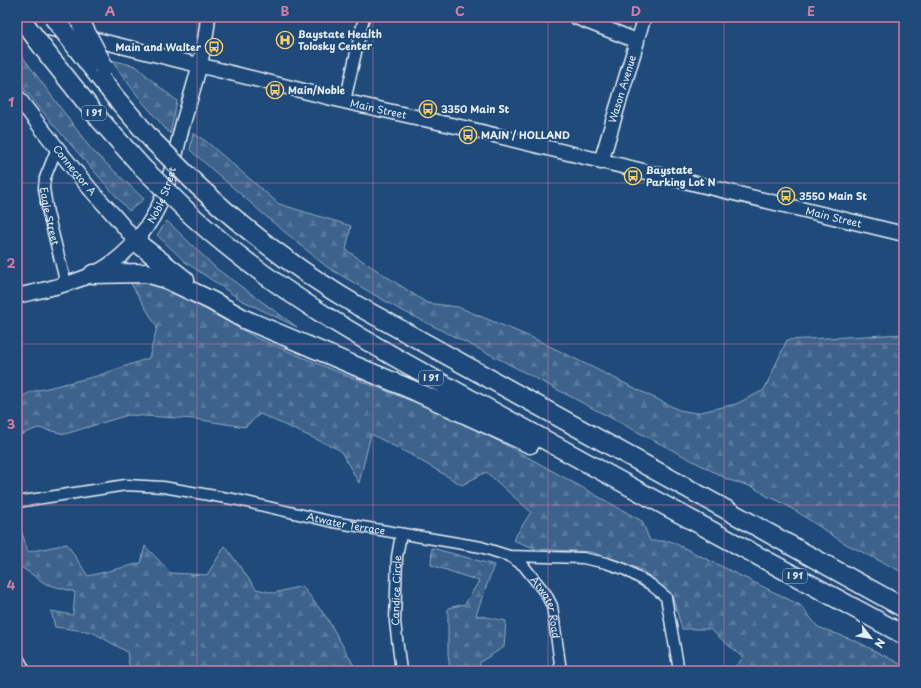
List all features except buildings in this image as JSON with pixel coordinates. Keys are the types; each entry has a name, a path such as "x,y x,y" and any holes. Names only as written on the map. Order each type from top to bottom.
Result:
{"highway":[{"name":"I 91","path":"20,17 100,120 142,167 191,215 251,266 289,293 335,323 444,384 904,635"},
{"name":"I 91","path":"53,17 96,66 136,122 151,139 198,186 239,223 303,271 344,298 418,340 904,608"},
{"path":"78,17 96,66"},
{"path":"136,241 212,301"},
{"path":"93,274 146,273 166,279 212,301 244,319 436,400 687,517"},
{"path":"702,496 904,595"}],"main road":[{"name":"Noble Street","path":"17,296 66,284 93,274 114,260 136,241 150,220 165,191 199,65 208,17"},
{"path":"576,17 637,41"},
{"name":"Main Street","path":"17,20 344,101 904,234"},
{"name":"Wason Avenue","path":"601,162 637,41"},
{"name":"Connector A","path":"17,96 57,148 136,241"},
{"path":"17,660 23,671"}],"street":[{"path":"344,101 364,17"},
{"name":"Wason Avenue","path":"637,41 645,17"},
{"name":"Eagle Street","path":"57,148 44,188 48,213 66,284"},
{"name":"Atwater Terrace","path":"17,502 126,484 164,486 238,500 333,522 481,547 509,556 583,558 606,563 624,569 650,584 666,598 679,671"},
{"name":"Candice Circle","path":"401,534 397,557 395,622 401,671"},
{"name":"Atwater Road","path":"509,556 523,565 546,594 552,606 561,671"}],"green space":[{"path":"17,49 91,149 144,199 129,211 51,122 17,80"},
{"path":"111,60 136,66 177,101 170,134 140,99"},
{"path":"193,133 207,142 279,204 351,226 346,250 427,303 458,307 533,338 679,410 696,413 736,404 764,390 787,340 904,334 904,573 844,543 799,513 753,487 729,480 499,359 397,308 327,267 190,150"},
{"path":"167,221 217,269 297,327 241,300 184,261 157,235"},
{"path":"153,280 257,338 452,417 506,445 642,521 650,541 670,541 800,605 818,627 856,641 904,666 904,671 731,671 743,658 710,629 682,629 672,595 642,570 592,552 536,549 513,540 531,512 486,472 462,485 411,455 371,434 359,483 340,450 260,414 245,427 195,419 128,415 65,434 38,428 17,436 17,399 31,392 97,376 149,358 157,327 130,282"},
{"path":"17,517 28,552 67,544 88,576 141,563 145,546 171,573 207,575 225,546 256,589 274,593 302,586 327,618 357,671 130,671 127,652 92,632 55,627 51,611 73,615 75,592 46,584 21,567 17,570"},
{"path":"432,548 494,565 476,615 506,621 504,647 480,662 479,671 450,671 448,653 448,608 465,604 479,581 431,565"}],"place":[{"name":"Baystate Health Tolosky Center","path":"285,40"},
{"name":"Main and Walter","path":"214,47"},
{"name":"Main/Noble","path":"275,90"},
{"name":"3350 Main St","path":"428,109"},
{"name":"MAIN / HOLLAND","path":"468,135"},
{"name":"Baystate Parking Lot N","path":"633,176"},
{"name":"3550 Main St","path":"786,196"}]}
